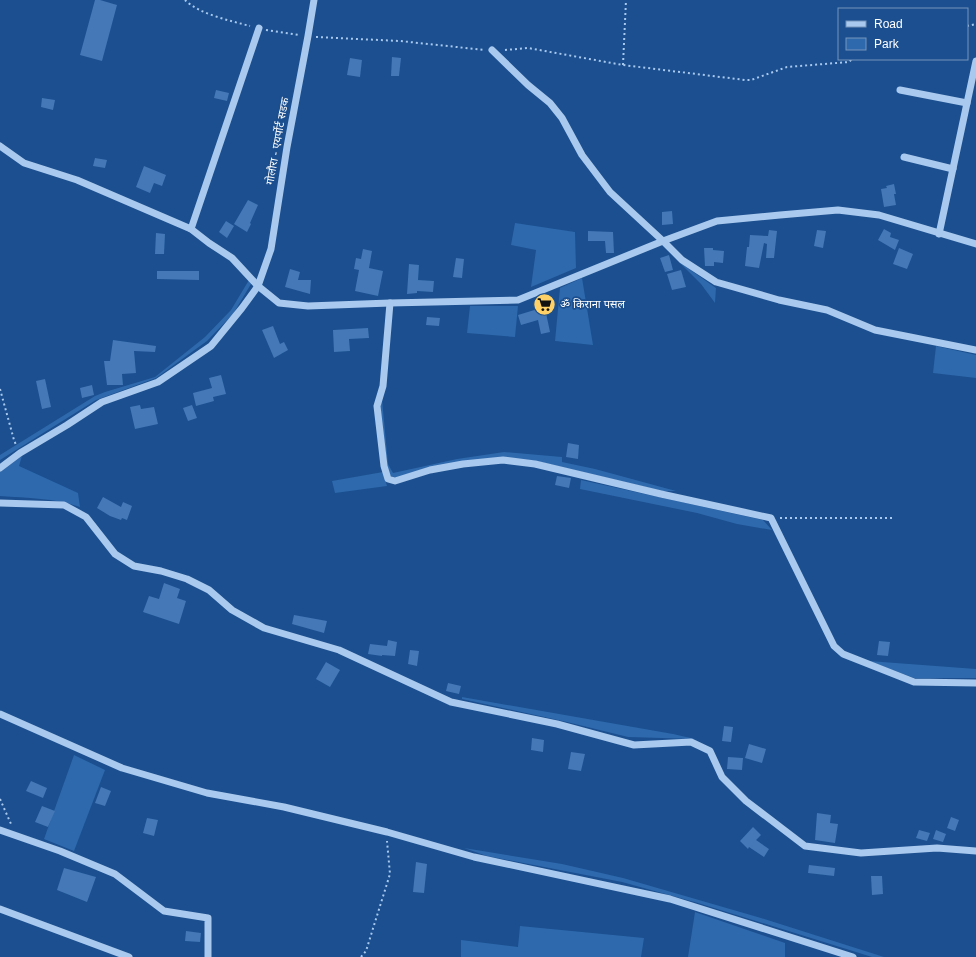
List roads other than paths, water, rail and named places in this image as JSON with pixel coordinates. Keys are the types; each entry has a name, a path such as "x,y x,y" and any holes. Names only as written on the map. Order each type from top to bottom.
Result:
{"street":[{"name":"गोलौरा - एयर्पोर्ट सडक","path":"0,468 20,453 102,402 158,382 211,346 258,286 271,249 286,147 314,0"},
{"path":"191,229 259,28"},
{"path":"492,50 528,85 550,103 562,118 582,154 610,192 682,260 716,282 778,300 827,310 875,330 976,350"},
{"path":"939,234 976,62"},
{"path":"900,90 967,103"},
{"path":"0,146 24,163 77,180 191,229 232,258 258,286 280,303 308,306 518,300 663,241 716,222 838,210 879,216 976,244"},
{"path":"904,157 953,169"},
{"path":"390,303 383,386 377,406 384,466 388,479 395,481 430,470 463,464 503,460 535,464 771,518 834,646 843,654 914,682 976,683"},
{"path":"0,503 64,505 86,518 116,554 134,566 161,571 187,580 209,590 232,610 264,628 339,650 451,702 557,724 634,745 691,742 710,751 722,777 746,801 805,846 861,853 937,848 976,851"},
{"path":"0,714 122,768 207,793 284,807 386,832 474,857 670,899 853,957"},
{"path":"0,830 60,851 115,874 164,911 208,918 208,957"},
{"path":"0,909 129,957"}],"place":[{"name":"ॐ किराना पसल","path":"545,304"}]}
